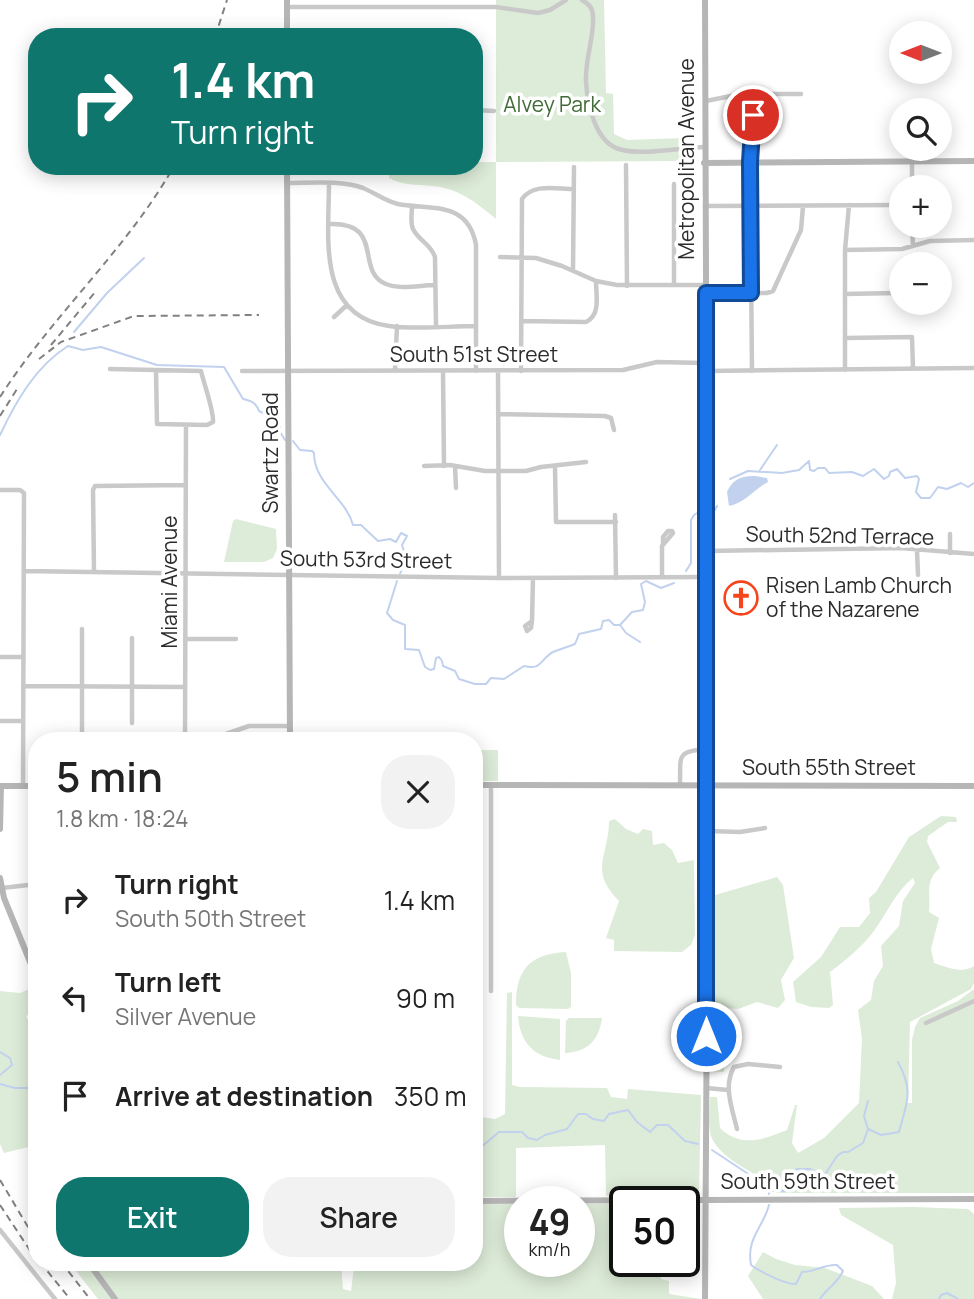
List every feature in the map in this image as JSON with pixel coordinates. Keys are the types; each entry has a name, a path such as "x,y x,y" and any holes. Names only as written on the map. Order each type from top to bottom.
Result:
{"main road":[{"name":"Metropolitan Avenue","path":"705,0 708,749 705,1299"},
{"path":"287,3 287,28"},
{"path":"705,163 974,161"},
{"name":"Swartz Road","path":"287,175 290,732"},
{"name":"South 55th Street","path":"483,785 974,786"},
{"path":"0,829 0,786 28,786"},
{"path":"0,878 28,956"},
{"name":"South 59th Street","path":"483,1200 974,1199"},
{"path":"95,1271 116,1299"}],"street":[{"path":"287,3 496,7 538,13 550,10 566,0"},
{"path":"582,0 589,5 593,17 586,82 596,130 610,146 633,152 705,146"},
{"path":"705,101 741,94 801,94"},
{"path":"483,110 494,111"},
{"path":"752,370 750,162 753,115"},
{"path":"912,162 912,175"},
{"path":"626,165 627,286"},
{"path":"573,271 574,167"},
{"path":"287,183 329,183 363,188 397,204 447,209 463,221 474,235 476,245 476,371"},
{"path":"329,183 330,262 333,280 346,305 365,318 397,326 476,326"},
{"path":"674,184 674,285"},
{"path":"521,371 521,205 524,196 536,189 573,189"},
{"path":"845,370 845,250 849,205"},
{"path":"705,206 889,205"},
{"path":"412,206 412,227 433,250 436,326"},
{"path":"706,293 773,291 802,230 803,206"},
{"path":"329,224 348,225 362,234 375,274 387,284 435,285"},
{"path":"912,238 912,246"},
{"path":"845,250 902,249 930,241 974,240"},
{"path":"500,257 521,257 549,262 596,281 627,286 705,285"},
{"path":"521,321 591,320 596,312 596,281"},
{"path":"845,294 889,293"},
{"path":"334,317 346,305"},
{"path":"396,371 397,326"},
{"path":"846,338 912,337 913,368"},
{"name":"South 51st Street","path":"242,371 623,370 657,362 752,370 974,368"},
{"path":"110,369 201,370 206,395 214,415 213,422 207,425 157,424 156,371"},
{"path":"443,371 444,466"},
{"path":"498,371 499,578"},
{"path":"498,415 605,416 611,418 614,430"},
{"name":"Miami Avenue","path":"185,732 186,425"},
{"path":"424,466 526,471 586,462"},
{"path":"455,466 456,488"},
{"path":"555,467 556,522 615,518 616,578"},
{"path":"94,572 95,486 186,485"},
{"path":"1,489 20,490 23,493 23,786"},
{"path":"950,534 950,553"},
{"path":"662,577 663,543"},
{"name":"South 52nd Terrace","path":"706,551 901,548 974,554"},
{"path":"917,551 918,575"},
{"name":"South 53rd Street","path":"24,571 499,578 706,577"},
{"path":"532,621 533,578"},
{"path":"82,629 82,732"},
{"path":"132,638 132,723"},
{"path":"185,639 236,639"},
{"path":"0,657 23,657"},
{"path":"23,686 185,687"},
{"path":"0,721 22,720"},
{"path":"230,732 251,726 290,726"},
{"path":"680,785 681,760 684,753 689,750 708,749"},
{"path":"491,785 491,991"},
{"path":"708,831 740,832 765,828"},
{"path":"2,888 28,885"},
{"path":"926,1023 974,1001"},
{"path":"737,1129 728,1090 728,1077 734,1067 748,1064 780,1067"},
{"path":"706,1088 728,1090"},
{"path":"0,1230 28,1265"},
{"path":"33,1271 55,1299"}],"green space":[{"name":"Alvey Park","path":"496,0 604,0 606,93 613,94 614,134 627,140 683,138 683,161 496,162"},
{"path":"483,162 496,162 496,219 459,193 441,187 405,184 389,178 389,175 483,175"},
{"path":"236,519 276,529 277,549 273,558 264,562 224,562 233,521"},
{"path":"483,750 498,750 498,781 483,781"},
{"path":"941,816 956,817 957,822 948,822 928,836 927,842 940,868 932,878 929,888 929,912 939,918 931,949 934,963 959,970 974,966 974,983 971,989 910,1022 908,1103 912,1103 912,1040 920,1018 958,1001 974,989 974,1193 776,1193 773,1184 729,1158 715,1144 710,1127 710,1097 717,1097 720,1128 744,1140 769,1137 787,1130 797,1105 792,1143 798,1153 824,1138 859,1103 862,1039 858,1010 871,1000 874,981 883,966 881,946 899,926 903,901 915,883 913,878 869,937 830,972 833,1005 829,1008 811,1007 796,1002 793,982 821,957 840,927 859,927 870,913 869,898 876,892 909,837"},
{"path":"615,819 626,829 638,834 643,829 652,831 653,845 664,843 672,850 678,863 694,860 695,935 691,945 682,952 614,951 614,940 606,938 619,901 604,880 602,871 609,821"},
{"path":"777,877 783,885 794,958 781,980 785,1000 778,1008 757,1002 738,1009 723,1008 717,1012 716,1060 724,1066 724,1072 711,1071 712,896"},
{"path":"566,952 571,973 571,1007 519,1008 516,1005 517,992 522,973 534,960"},
{"path":"28,990 28,1147 4,1153 0,1144 0,991 20,993"},
{"path":"512,992 512,1085 607,1088 611,1097 627,1099 628,1089 701,1095 699,1186 609,1186 609,1196 606,1196 605,1145 516,1148 516,1186 504,1186 504,1197 483,1197 483,1117 495,1119 505,1114 507,993"},
{"path":"518,1016 560,1019 560,1060 543,1056 530,1047 522,1034"},
{"path":"569,1018 602,1018 598,1033 591,1043 580,1050 565,1053 566,1021"},
{"path":"483,1204 504,1204 504,1277 595,1277 595,1204 609,1204 609,1277 661,1277 669,1281 669,1294 701,1299 98,1299 76,1271 342,1271 343,1289 351,1291 354,1271 483,1271"},
{"path":"839,1208 968,1209 974,1214 974,1299 892,1299 896,1283 893,1245 841,1215"},
{"path":"763,1252 795,1265 825,1268 872,1286 884,1299 763,1299 748,1276"}],"water":[{"path":"742,478 767,478 768,482 740,502 729,506 727,492 732,484"}],"waterway":[{"path":"74,332 107,293 144,258"},
{"path":"0,435 28,385 46,364 68,346 83,350 101,347 157,365 224,367 243,399 253,403 259,411 280,421 280,432 285,440"},
{"path":"293,441 300,450 314,453 319,474 344,507 353,525 361,525 378,541 390,539 396,542 401,533 407,536 402,545 406,558 400,574"},
{"path":"760,470 777,445"},
{"path":"730,479 748,471 782,473 799,470 809,461 810,470 814,471 825,468 829,473 852,472 863,476 874,469 884,479 897,469 905,478 917,476 919,479 916,492 921,498 930,498 938,487 947,489 961,483 968,487 974,483"},
{"path":"710,510 715,510 717,506"},
{"path":"686,571 691,563 691,520 702,510"},
{"path":"397,581 387,613 393,620 405,625 405,649 419,650 425,667 430,670 434,669 436,658 439,657 443,666 455,671 459,679 475,684 486,684 491,678 504,679 524,666 534,667 553,652 575,644 579,634 601,629 603,621 609,620 614,625 620,625 632,612 643,610 645,602 641,584 646,581 661,588 674,583"},
{"path":"620,625 626,633 640,642"},
{"path":"0,1052 10,1058 12,1065 0,1075"},
{"path":"868,1129 881,1135 899,1132 908,1097 906,1081 898,1062"},
{"path":"0,1084 28,1088"},
{"path":"769,1191 792,1191 795,1187 794,1171 797,1169 810,1169 824,1176 837,1156 863,1143 868,1129 864,1116 868,1101"},
{"path":"483,1145 499,1132 522,1132 528,1138 537,1140 567,1129 578,1114 604,1121 609,1114 628,1110 637,1122 650,1132 657,1125 668,1125 685,1141 698,1144"},
{"path":"712,1150 768,1187 769,1194"},
{"path":"769,1205 753,1240 751,1265 792,1284 796,1284 802,1272 837,1265 843,1271 820,1299"},
{"path":"939,1299 947,1293 958,1299"}],"railway":[{"path":"218,28 227,0"},
{"path":"0,397 20,367 135,225 168,175"},
{"path":"51,345 96,291"},
{"path":"39,359 61,342 134,316 259,315"},
{"path":"0,416 17,389"},
{"path":"0,1180 28,1227"},
{"path":"0,1205 28,1247"},
{"path":"47,1271 70,1299"},
{"path":"68,1271 90,1299"}],"place":[{"name":"Risen Lamb Church of the Nazarene","path":"741,598"}],"route":[{"path":"706,1036 706,293 751,293 750,162 753,115"}]}
